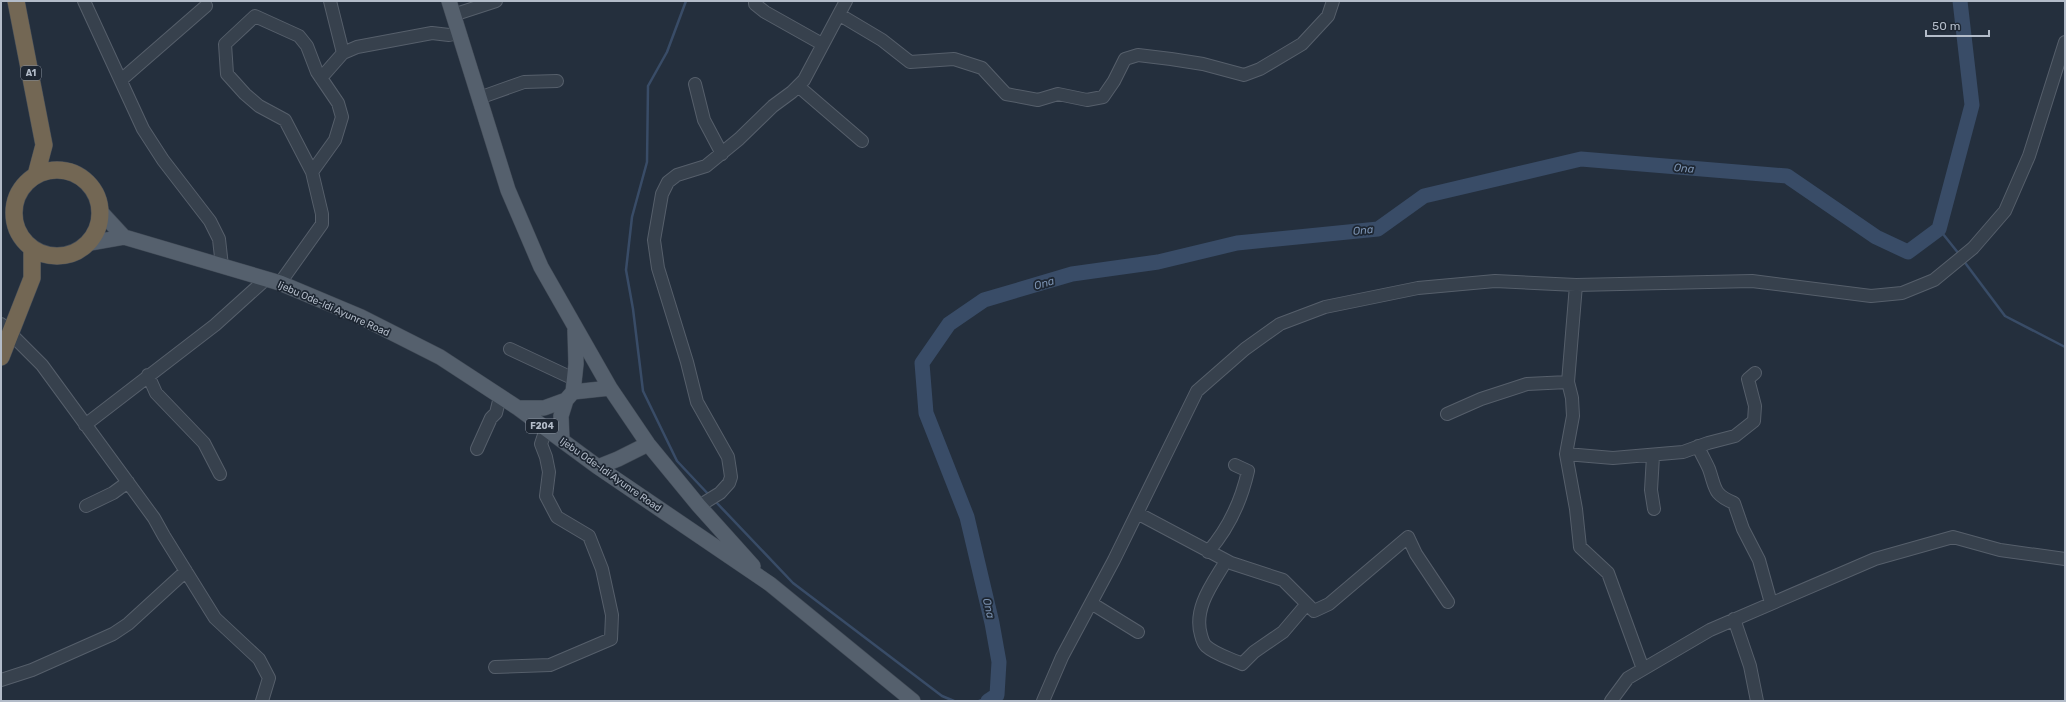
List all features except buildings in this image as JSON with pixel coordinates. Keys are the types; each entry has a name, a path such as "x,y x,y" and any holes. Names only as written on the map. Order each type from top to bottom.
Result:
{"highway":[{"name":"A1","path":"16,1 44,145 36,175"},
{"path":"44,145 67,171"},
{"path":"51,170 67,171 82,178 88,183 96,196 100,211 98,227 90,243 70,254 54,256 32,248 21,237 14,222 14,206 19,191 36,175 51,170"},
{"path":"32,248 32,278"},
{"path":"1,357 6,328 32,278 54,256"}],"main road":[{"path":"451,8 511,197 542,267 610,388 648,444 704,503 770,584"},
{"path":"100,211 124,237"},
{"name":"Ijebu Ode-Idi Ayunre Road","path":"124,237 273,281 361,318 440,357 518,408 598,467 770,584 913,701"},
{"name":"F204","path":"90,243 124,237"},
{"path":"562,440 561,416 571,390 577,346 574,323"},
{"path":"518,408 544,408 571,390 610,388"},
{"path":"598,467 632,453 648,444"}],"street":[{"path":"84,1 143,129 162,160 210,221 219,239 222,266"},
{"path":"330,1 343,52"},
{"path":"451,8 496,1"},
{"path":"755,1 755,4 765,12 822,44"},
{"path":"704,503 720,493 729,483 731,477 728,457 697,402 681,342 658,268 654,240 662,194 668,182 677,175 706,166 722,154 773,106 804,80 822,44 840,15 846,1"},
{"path":"840,15 882,40 910,62 954,59 982,68 1006,94 1038,100 1058,94 1087,100 1103,97 1114,81 1125,59 1138,56 1203,64 1244,75 1260,69 1302,44 1328,16 1333,1"},
{"path":"121,80 206,6"},
{"path":"84,425 273,281 322,224 322,214 312,172 285,120 259,106 226,74 225,44 255,16 299,36 307,46 321,78 338,103 342,117 335,140 312,172"},
{"path":"321,78 343,52 356,47 432,33 449,35 459,33"},
{"path":"1043,701 1062,657 1137,513 1197,391 1245,349 1280,324 1325,307 1418,288 1495,281 1576,285 1752,282 1870,296 1902,293 1934,280 1973,248 2005,211 2029,156 2065,42"},
{"path":"479,98 524,82 557,81"},
{"path":"695,84 704,120 722,154"},
{"path":"798,86 862,141"},
{"path":"1576,285 1568,382 1574,416 1566,454 1576,509 1580,547 1608,573 1643,669"},
{"path":"6,328 42,365 84,425 154,518 215,618 259,659 268,673 269,678 262,701"},
{"path":"510,349 571,390"},
{"path":"1566,454 1613,458 1653,456 1683,452 1698,446 1735,436 1754,421 1755,406 1748,379 1754,373"},
{"path":"148,376 156,393 204,443 220,474"},
{"path":"1447,414 1481,399 1527,384 1568,382"},
{"path":"476,449 491,418 496,412 500,396"},
{"path":"495,667 550,665 610,639 612,615 602,569 589,536 557,516 546,496 549,472 541,444 546,429"},
{"path":"1698,446 1709,469 1713,488 1721,497 1734,503 1743,529 1759,560 1771,603"},
{"path":"1653,456 1651,490 1654,509"},
{"path":"1208,552 1218,540 1236,512 1245,486 1248,471 1235,465"},
{"path":"86,506 113,493 128,482"},
{"path":"1137,513 1226,561 1283,580 1306,605 1314,611 1329,604 1408,537 1416,554 1448,602"},
{"path":"1611,701 1628,678 1710,630 1875,559 1953,536 2000,550 2065,559"},
{"path":"1226,561 1206,594 1198,625 1204,644 1214,652 1242,664 1254,652 1283,632 1306,605"},
{"path":"1,680 32,670 113,634 128,624 186,571"},
{"path":"1091,602 1138,632"},
{"path":"1734,619 1750,666 1757,701"}],"waterway":[{"path":"686,1 667,52 648,86 647,162 632,217 626,270 633,309 643,391 677,461 710,496"},
{"name":"Ona","path":"988,701 997,695 999,662 992,623 967,517 926,413 922,363 949,324 984,300 1072,274 1158,262 1237,243 1378,229 1424,196 1581,159 1787,176 1876,237 1908,252 1939,229 1972,105 1960,1"},
{"path":"1939,229 1959,254"},
{"path":"1963,260 2005,316 2065,347"},
{"path":"715,501 793,583 942,696 954,701"},
{"name":"Ona","path":"979,701 997,695"}]}
